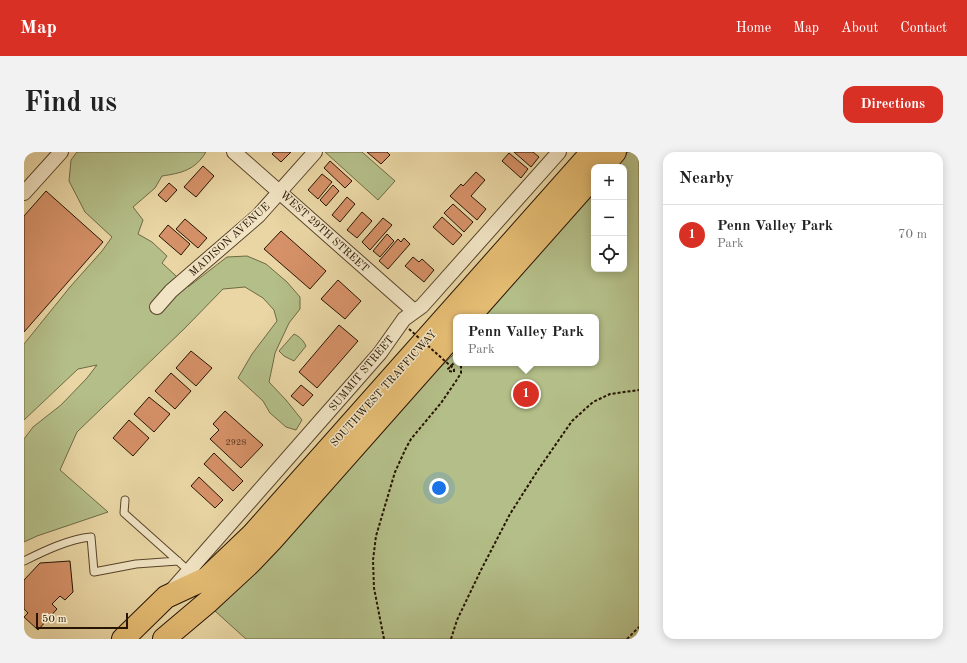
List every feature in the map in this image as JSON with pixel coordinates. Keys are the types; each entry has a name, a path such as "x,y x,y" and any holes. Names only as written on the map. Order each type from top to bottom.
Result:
{"main road":[{"name":"SOUTHWEST TRAFFICWAY","path":"123,639 166,597 207,578 252,535 592,152"},
{"path":"605,164 615,152"},
{"path":"472,314 591,179"},
{"name":"SOUTHWEST TRAFFICWAY","path":"164,639 209,601 250,563 271,541 453,335"}],"street":[{"path":"24,193 61,152"},
{"name":"WEST 29TH STREET","path":"234,152 414,311"},
{"name":"MADISON AVENUE","path":"157,307 171,291 258,216 315,152"},
{"name":"SUMMIT STREET","path":"166,597 380,353 404,319 422,306 559,152"}],"lane":[{"path":"125,500 124,513 189,571"},
{"path":"24,561 48,549 91,537 94,572 136,564 178,560"}],"path":[{"path":"409,329 454,369 454,372 449,371 448,369 451,366"},
{"path":"384,639 374,588 376,536 395,472 406,448 411,439 441,403 461,373 461,366"},
{"path":"451,639 457,620 510,514 572,421 593,402 610,394 639,390"},
{"path":"626,639 639,627"}],"green space":[{"path":"77,152 206,152 193,167 176,174 162,176 155,188 133,207 143,220 138,234 152,242 167,256 162,263 188,287 227,257 247,256 266,264 287,282 300,297 300,309 289,323 275,353 269,382 302,420 296,430 286,427 270,413 263,401 238,378 252,354 277,321 274,310 263,298 245,287 223,289 184,329 77,432 60,470 108,512 37,536 24,542 24,439 33,427 61,405 87,378 97,365 78,369 24,420 24,344 112,237 85,212 69,181 71,160"},
{"path":"325,152 362,152 395,181 378,200"},
{"path":"628,152 639,152 639,639 246,639 215,611 406,402 453,355 453,366 599,366 599,314 486,314 490,307 591,193 591,272 627,272 627,164 618,164"},
{"path":"294,334 304,342 306,346 294,361 284,356 279,351"}],"building":[{"path":"274,152 291,152 281,162 272,154"},
{"path":"367,152 387,152 390,155 381,164"},
{"path":"514,152 533,152 539,157 531,167"},
{"path":"509,153 528,169 521,178 502,161"},
{"path":"330,161 352,181 345,188 324,168"},
{"path":"203,166 214,176 196,197 184,187"},
{"path":"476,172 485,180 471,196 486,209 477,220 450,196 461,184 463,186"},
{"path":"322,174 332,182 318,199 308,190"},
{"path":"169,183 177,190 166,202 158,195"},
{"path":"333,185 339,191 326,206 320,200"},
{"path":"46,191 103,242 24,332 24,216"},
{"path":"347,197 355,204 340,222 332,215"},
{"path":"453,204 473,222 464,232 444,213"},
{"path":"362,212 372,221 357,238 347,230"},
{"path":"442,217 462,235 453,245 433,227"},
{"path":"383,218 392,225 370,250 362,242"},
{"path":"185,219 207,238 198,248 176,229"},
{"path":"168,225 190,244 181,255 159,236"},
{"path":"281,231 326,271 310,289 264,249"},
{"path":"387,234 394,241 380,257 373,251"},
{"path":"404,238 410,244 388,269 379,261 398,239 401,242"},
{"path":"413,257 419,262 422,259 434,270 424,282 405,266"},
{"path":"338,280 361,301 345,319 321,299"},
{"path":"339,325 358,341 317,388 299,372"},
{"path":"191,351 212,368 196,386 176,368"},
{"path":"171,373 191,391 175,409 155,391"},
{"path":"301,385 313,395 303,406 291,396"},
{"path":"149,397 170,414 154,432 134,414"},
{"path":"225,411 263,445 241,468 210,439 219,430 213,424"},
{"path":"129,420 149,438 133,456 113,438"},
{"path":"214,453 243,481 233,491 204,464"},
{"path":"199,477 223,500 215,508 191,486"},
{"path":"70,561 73,592 65,600 60,596 52,604 57,609 38,630 24,617 28,613 24,609 24,580 40,563"}],"place":[{"name":"Penn Valley Park","path":"526,394"}]}
